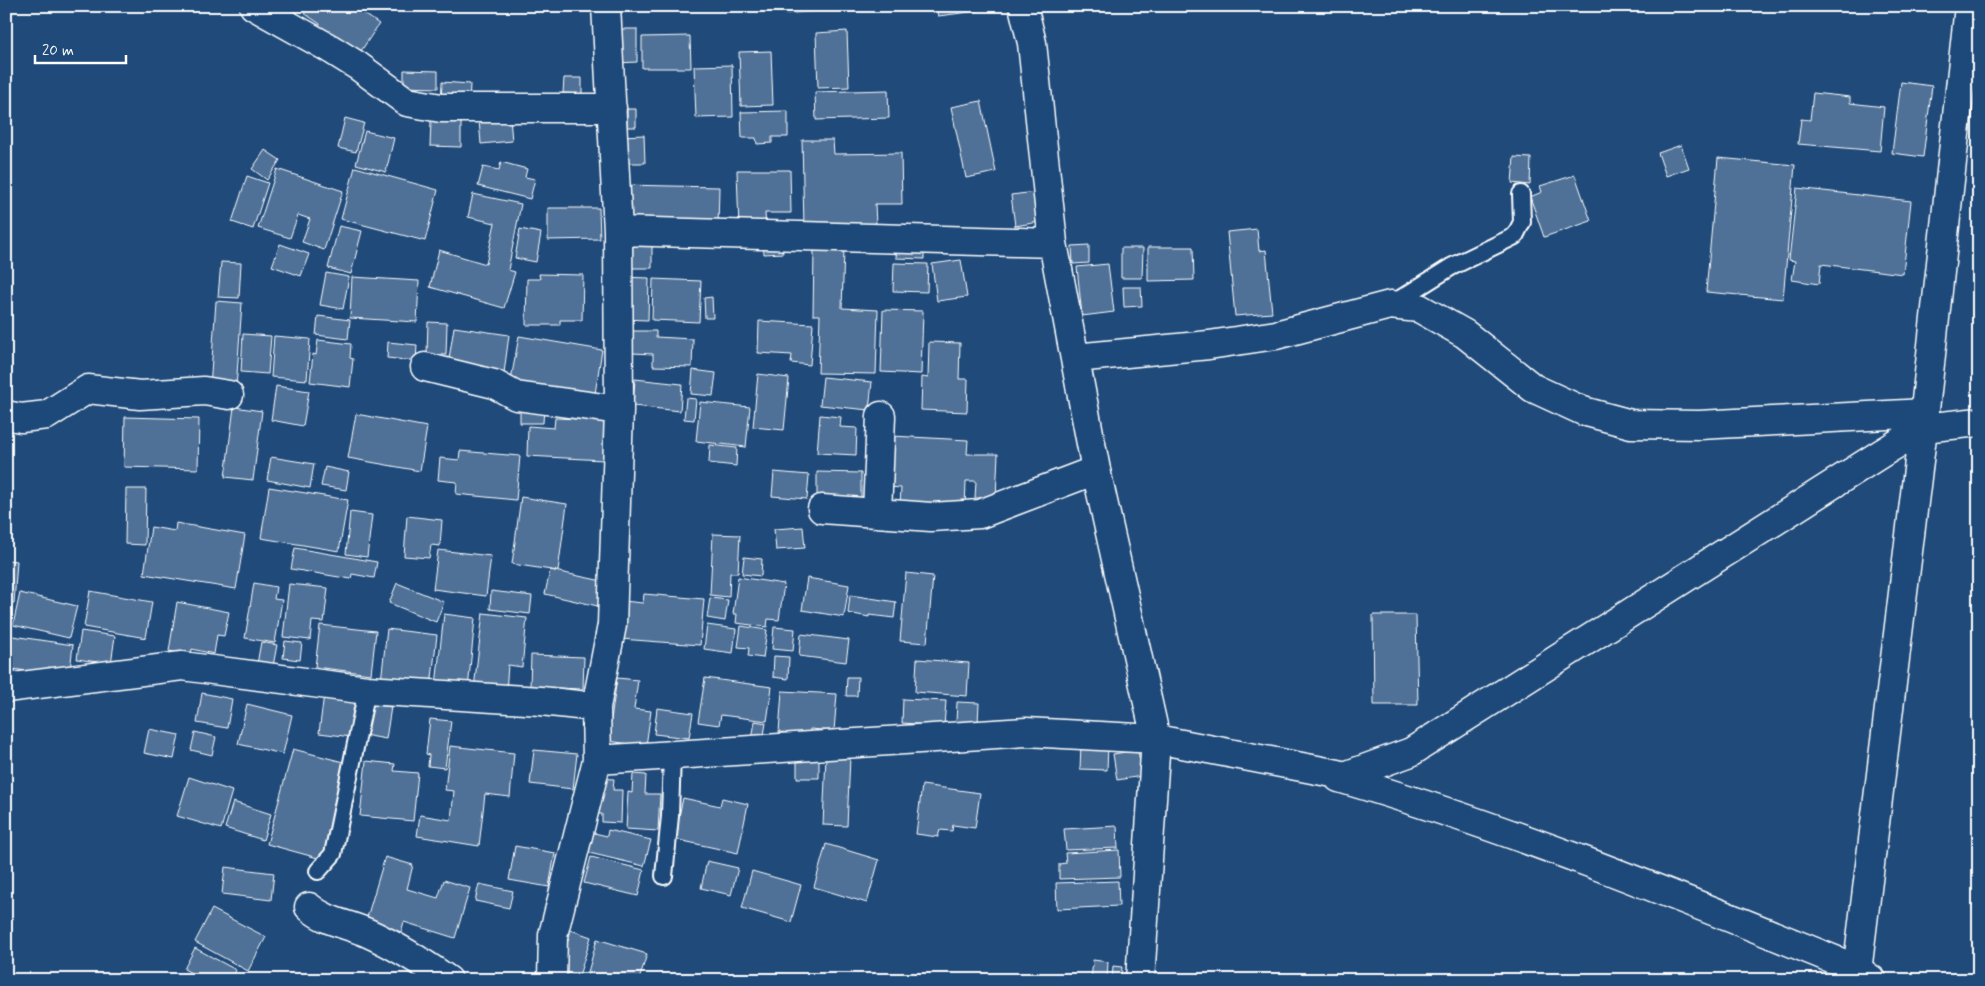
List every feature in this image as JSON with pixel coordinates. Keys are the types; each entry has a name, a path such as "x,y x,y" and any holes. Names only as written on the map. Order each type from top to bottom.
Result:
{"street":[{"path":"254,6 343,57 407,102 440,108 612,108"},
{"path":"552,980 553,935 597,760 596,707 612,625 619,410 618,231 606,6"},
{"path":"1023,6 1032,43 1053,244 1096,470 1156,739 1140,980"},
{"path":"597,760 1026,732 1156,739 1338,774 1339,778 1417,801 1531,840 1650,885 1862,976 1969,6"},
{"path":"618,231 1053,244"},
{"path":"1075,358 1209,345 1276,335 1390,305 1418,308 1464,334 1533,388 1583,411 1631,424 1979,422"},
{"path":"425,367 494,384 516,396 619,410"},
{"path":"6,415 21,418 47,415 88,389 140,395 204,391 228,395"},
{"path":"877,513 881,416"},
{"path":"1339,778 1411,752 1882,453 1924,421"},
{"path":"822,510 931,517 980,514 1096,470"},
{"path":"6,688 182,666 366,690 541,701 596,707"},
{"path":"309,907 319,915 366,932 417,958 448,980"}],"lane":[{"path":"1390,305 1452,267 1515,236 1522,222 1521,194"},
{"path":"318,871 333,854 366,690"},
{"path":"664,876 670,816 672,755"}],"building":[{"path":"309,6 353,6 379,24 361,51 344,40 341,45 318,29 320,24 304,13"},
{"path":"689,6 779,6 779,9"},
{"path":"783,6 867,6 867,7 784,14"},
{"path":"936,6 977,6 978,11 938,16"},
{"path":"617,29 637,29 637,62 618,63"},
{"path":"847,31 849,87 818,88 816,33"},
{"path":"690,36 691,68 642,68 642,37"},
{"path":"771,51 773,105 741,106 739,52"},
{"path":"732,65 733,117 696,118 694,66"},
{"path":"404,70 438,71 438,88 404,87"},
{"path":"564,78 582,78 582,94 563,93"},
{"path":"442,82 470,84 469,105 441,103"},
{"path":"1901,82 1932,86 1923,157 1892,153"},
{"path":"888,90 889,118 816,120 815,92"},
{"path":"1813,93 1850,97 1850,103 1884,107 1880,151 1798,144 1801,119 1810,120"},
{"path":"981,101 996,172 966,178 951,107"},
{"path":"627,109 636,109 636,127 627,127"},
{"path":"788,111 788,137 772,137 772,143 757,144 756,138 742,138 741,112"},
{"path":"345,118 364,123 356,152 338,148"},
{"path":"510,118 512,141 481,144 479,120"},
{"path":"431,121 461,122 461,147 430,146"},
{"path":"365,131 394,138 386,172 356,164"},
{"path":"644,135 645,163 622,163 621,136"},
{"path":"802,140 833,140 834,154 901,153 902,204 875,204 876,225 804,227"},
{"path":"1681,145 1689,168 1666,176 1658,153"},
{"path":"265,150 280,160 267,180 252,169"},
{"path":"1514,157 1531,158 1530,185 1512,183"},
{"path":"1718,158 1795,165 1783,299 1706,292"},
{"path":"501,162 527,169 525,177 535,179 530,199 478,186 483,167 499,170"},
{"path":"355,167 438,190 425,241 341,219"},
{"path":"277,169 343,191 324,250 302,242 310,219 298,215 290,238 258,228"},
{"path":"737,170 790,170 791,213 765,213 766,229 739,229"},
{"path":"1575,175 1591,221 1544,237 1530,197 1542,192 1540,186"},
{"path":"247,176 268,183 253,229 232,222"},
{"path":"623,185 719,187 718,229 623,227"},
{"path":"1797,188 1911,201 1903,274 1821,264 1819,284 1792,280 1795,261 1789,260"},
{"path":"1035,192 1039,222 1015,226 1011,195"},
{"path":"473,194 521,204 508,270 515,272 504,308 430,287 439,250 486,264 495,223 468,217"},
{"path":"548,208 599,208 600,239 548,240"},
{"path":"339,226 362,231 351,274 328,268"},
{"path":"520,229 541,233 536,262 515,258"},
{"path":"1257,229 1259,251 1266,250 1272,313 1235,316 1227,232"},
{"path":"897,241 924,242 924,259 896,258"},
{"path":"652,242 652,268 626,268 626,243"},
{"path":"782,242 783,253 764,254 763,243"},
{"path":"280,244 309,254 301,276 272,266"},
{"path":"1089,245 1089,263 1073,264 1072,246"},
{"path":"1148,247 1193,247 1194,280 1148,281"},
{"path":"1121,248 1143,248 1142,278 1121,278"},
{"path":"814,249 844,250 842,308 878,310 876,374 818,373 820,315 813,315"},
{"path":"961,260 967,297 937,301 932,264"},
{"path":"221,262 241,263 239,298 218,297"},
{"path":"894,263 928,264 927,292 893,291"},
{"path":"1108,264 1114,312 1082,316 1077,267"},
{"path":"326,273 349,277 343,309 320,305"},
{"path":"539,274 583,275 582,320 560,320 560,325 526,325 527,279 540,279"},
{"path":"352,277 419,281 417,322 350,318"},
{"path":"620,277 649,278 648,320 619,319"},
{"path":"653,279 701,281 699,322 652,320"},
{"path":"1123,287 1141,287 1142,306 1124,307"},
{"path":"712,297 713,318 705,318 704,298"},
{"path":"216,301 242,303 236,389 210,387"},
{"path":"883,310 923,311 921,374 881,372"},
{"path":"318,316 350,320 348,339 316,335"},
{"path":"759,321 813,324 810,365 791,363 792,355 758,353"},
{"path":"428,322 447,323 446,355 427,354"},
{"path":"454,327 509,335 504,373 448,365"},
{"path":"633,331 656,331 656,337 693,339 692,367 653,366 653,354 632,353"},
{"path":"243,334 271,336 268,374 241,372"},
{"path":"274,336 310,339 307,380 271,377"},
{"path":"519,336 602,350 594,400 510,385"},
{"path":"318,340 351,344 350,358 353,359 350,387 310,382 313,354 316,355"},
{"path":"388,342 417,345 416,361 387,358"},
{"path":"929,342 960,343 959,379 968,379 967,412 921,410 922,377 928,378"},
{"path":"693,370 716,373 713,396 691,394"},
{"path":"758,374 789,378 784,430 753,427"},
{"path":"823,377 872,382 869,410 820,405"},
{"path":"635,379 682,384 680,411 633,406"},
{"path":"276,386 309,391 303,426 271,420"},
{"path":"686,398 696,399 694,420 684,419"},
{"path":"700,402 750,407 746,447 696,441"},
{"path":"234,407 262,411 253,480 225,477"},
{"path":"520,407 544,408 543,423 520,423"},
{"path":"356,414 427,427 420,471 348,458"},
{"path":"820,415 841,417 840,427 857,428 856,455 817,453"},
{"path":"125,417 199,419 198,469 124,467"},
{"path":"555,418 606,420 604,460 527,456 528,426 554,428"},
{"path":"892,436 968,440 967,454 998,454 996,498 975,498 976,481 966,481 965,508 900,505 901,488 889,487"},
{"path":"710,445 737,448 736,466 709,463"},
{"path":"460,451 520,456 516,500 456,494 457,482 438,480 440,458 459,460"},
{"path":"271,457 314,464 310,488 267,480"},
{"path":"325,467 349,472 346,490 321,486"},
{"path":"774,472 809,475 807,499 772,496"},
{"path":"817,472 861,473 861,502 817,501"},
{"path":"269,487 348,500 339,551 261,538"},
{"path":"126,489 146,489 145,545 125,544"},
{"path":"521,497 567,504 558,571 512,564"},
{"path":"350,512 372,515 367,557 346,554"},
{"path":"407,516 442,520 440,546 431,545 429,558 404,556"},
{"path":"176,523 245,535 236,589 144,574 151,527 175,531"},
{"path":"803,527 805,548 776,550 774,529"},
{"path":"713,534 740,535 738,573 730,573 729,597 710,595"},
{"path":"295,548 377,562 374,578 352,574 351,579 291,569"},
{"path":"438,550 491,556 486,596 433,589"},
{"path":"744,557 762,559 761,576 742,574"},
{"path":"6,560 17,561 14,603 10,603 8,627 6,626"},
{"path":"550,570 607,582 602,607 545,594"},
{"path":"906,573 933,576 927,643 900,641"},
{"path":"738,577 784,584 779,620 768,619 767,627 736,623 737,614 733,614"},
{"path":"807,578 849,585 844,617 802,610"},
{"path":"254,583 276,587 274,599 282,600 275,643 245,638"},
{"path":"397,583 444,602 436,622 389,603"},
{"path":"289,584 328,588 324,622 312,621 310,640 283,637"},
{"path":"90,591 152,602 146,638 84,627"},
{"path":"491,591 532,596 530,614 490,609"},
{"path":"20,593 77,606 69,638 13,625"},
{"path":"644,594 704,599 700,645 621,639 623,601 643,603"},
{"path":"850,595 896,602 894,618 869,615 869,617 848,613"},
{"path":"710,598 728,600 725,621 707,618"},
{"path":"177,602 229,612 224,636 217,635 214,654 192,649 191,655 169,651"},
{"path":"483,613 527,618 522,667 508,665 506,692 474,688"},
{"path":"444,614 475,618 468,689 436,685"},
{"path":"1373,615 1416,615 1418,705 1374,705"},
{"path":"320,625 376,631 371,674 315,667"},
{"path":"707,625 736,629 733,653 704,649"},
{"path":"741,626 767,630 763,658 748,656 749,648 738,647"},
{"path":"774,627 795,629 793,651 772,649"},
{"path":"387,629 437,635 431,687 381,681"},
{"path":"81,631 115,636 111,664 77,659"},
{"path":"801,634 849,640 846,662 799,656"},
{"path":"6,635 73,645 70,670 48,667 47,674 6,668"},
{"path":"285,641 302,643 300,660 283,658"},
{"path":"261,642 277,645 273,666 257,664"},
{"path":"531,655 584,657 583,689 530,687"},
{"path":"774,656 789,657 788,679 773,677"},
{"path":"917,659 969,663 967,696 915,692"},
{"path":"847,677 858,677 857,696 846,696"},
{"path":"617,678 638,680 634,709 651,711 646,746 608,741"},
{"path":"705,678 772,687 767,721 721,715 719,725 698,722"},
{"path":"782,691 837,694 834,731 810,729 810,734 779,732"},
{"path":"202,693 232,699 227,728 197,723"},
{"path":"324,694 356,698 352,737 319,733"},
{"path":"903,699 946,701 944,726 902,723"},
{"path":"957,702 979,703 978,723 956,722"},
{"path":"247,704 292,715 283,754 238,744"},
{"path":"369,704 391,707 386,739 364,735"},
{"path":"657,708 693,713 689,738 654,734"},
{"path":"430,719 451,721 445,768 428,766 429,755 426,754"},
{"path":"755,721 766,723 763,741 752,740"},
{"path":"149,729 179,735 174,759 144,753"},
{"path":"195,732 216,737 212,755 191,750"},
{"path":"1081,744 1108,745 1107,770 1080,769"},
{"path":"450,746 514,753 510,797 485,794 479,846 417,836 420,815 451,820 454,791 445,790"},
{"path":"293,749 351,764 325,860 267,844"},
{"path":"534,750 577,754 573,789 530,784"},
{"path":"1138,750 1142,776 1117,780 1113,754"},
{"path":"819,756 819,778 797,778 797,757"},
{"path":"826,756 850,757 847,826 823,825"},
{"path":"366,761 395,764 394,771 418,773 413,821 360,816"},
{"path":"633,774 646,775 645,794 660,794 658,831 626,829 628,792 632,793"},
{"path":"189,777 232,791 221,829 177,816"},
{"path":"594,778 614,779 613,790 622,790 621,823 602,822 602,814 592,814"},
{"path":"922,785 980,793 975,828 953,825 952,831 940,830 938,837 916,834"},
{"path":"683,798 720,806 722,798 748,804 738,853 674,839"},
{"path":"233,802 271,814 263,840 225,828"},
{"path":"1117,826 1118,848 1066,850 1064,829"},
{"path":"608,830 651,840 644,866 585,852 590,832 607,836"},
{"path":"826,844 879,860 867,903 814,887"},
{"path":"515,846 555,853 549,887 509,880"},
{"path":"1119,850 1120,877 1059,879 1059,864 1066,863 1065,853"},
{"path":"385,857 413,865 407,889 438,898 444,880 470,888 455,938 404,922 401,932 366,921"},
{"path":"591,857 644,870 638,896 584,883"},
{"path":"707,861 738,868 731,895 701,888"},
{"path":"225,867 274,873 271,900 222,894"},
{"path":"752,871 801,885 791,922 742,908"},
{"path":"1118,881 1119,906 1057,909 1056,883"},
{"path":"479,884 513,891 509,908 475,901"},
{"path":"212,909 266,937 248,971 195,942"},
{"path":"571,930 591,937 579,976 563,972 562,962"},
{"path":"597,939 647,954 639,980 600,980 587,976"},
{"path":"195,948 236,970 231,980 204,980 184,969"},
{"path":"1093,960 1108,962 1107,980 1091,980"},
{"path":"1113,966 1122,967 1121,980 1112,980"}]}
